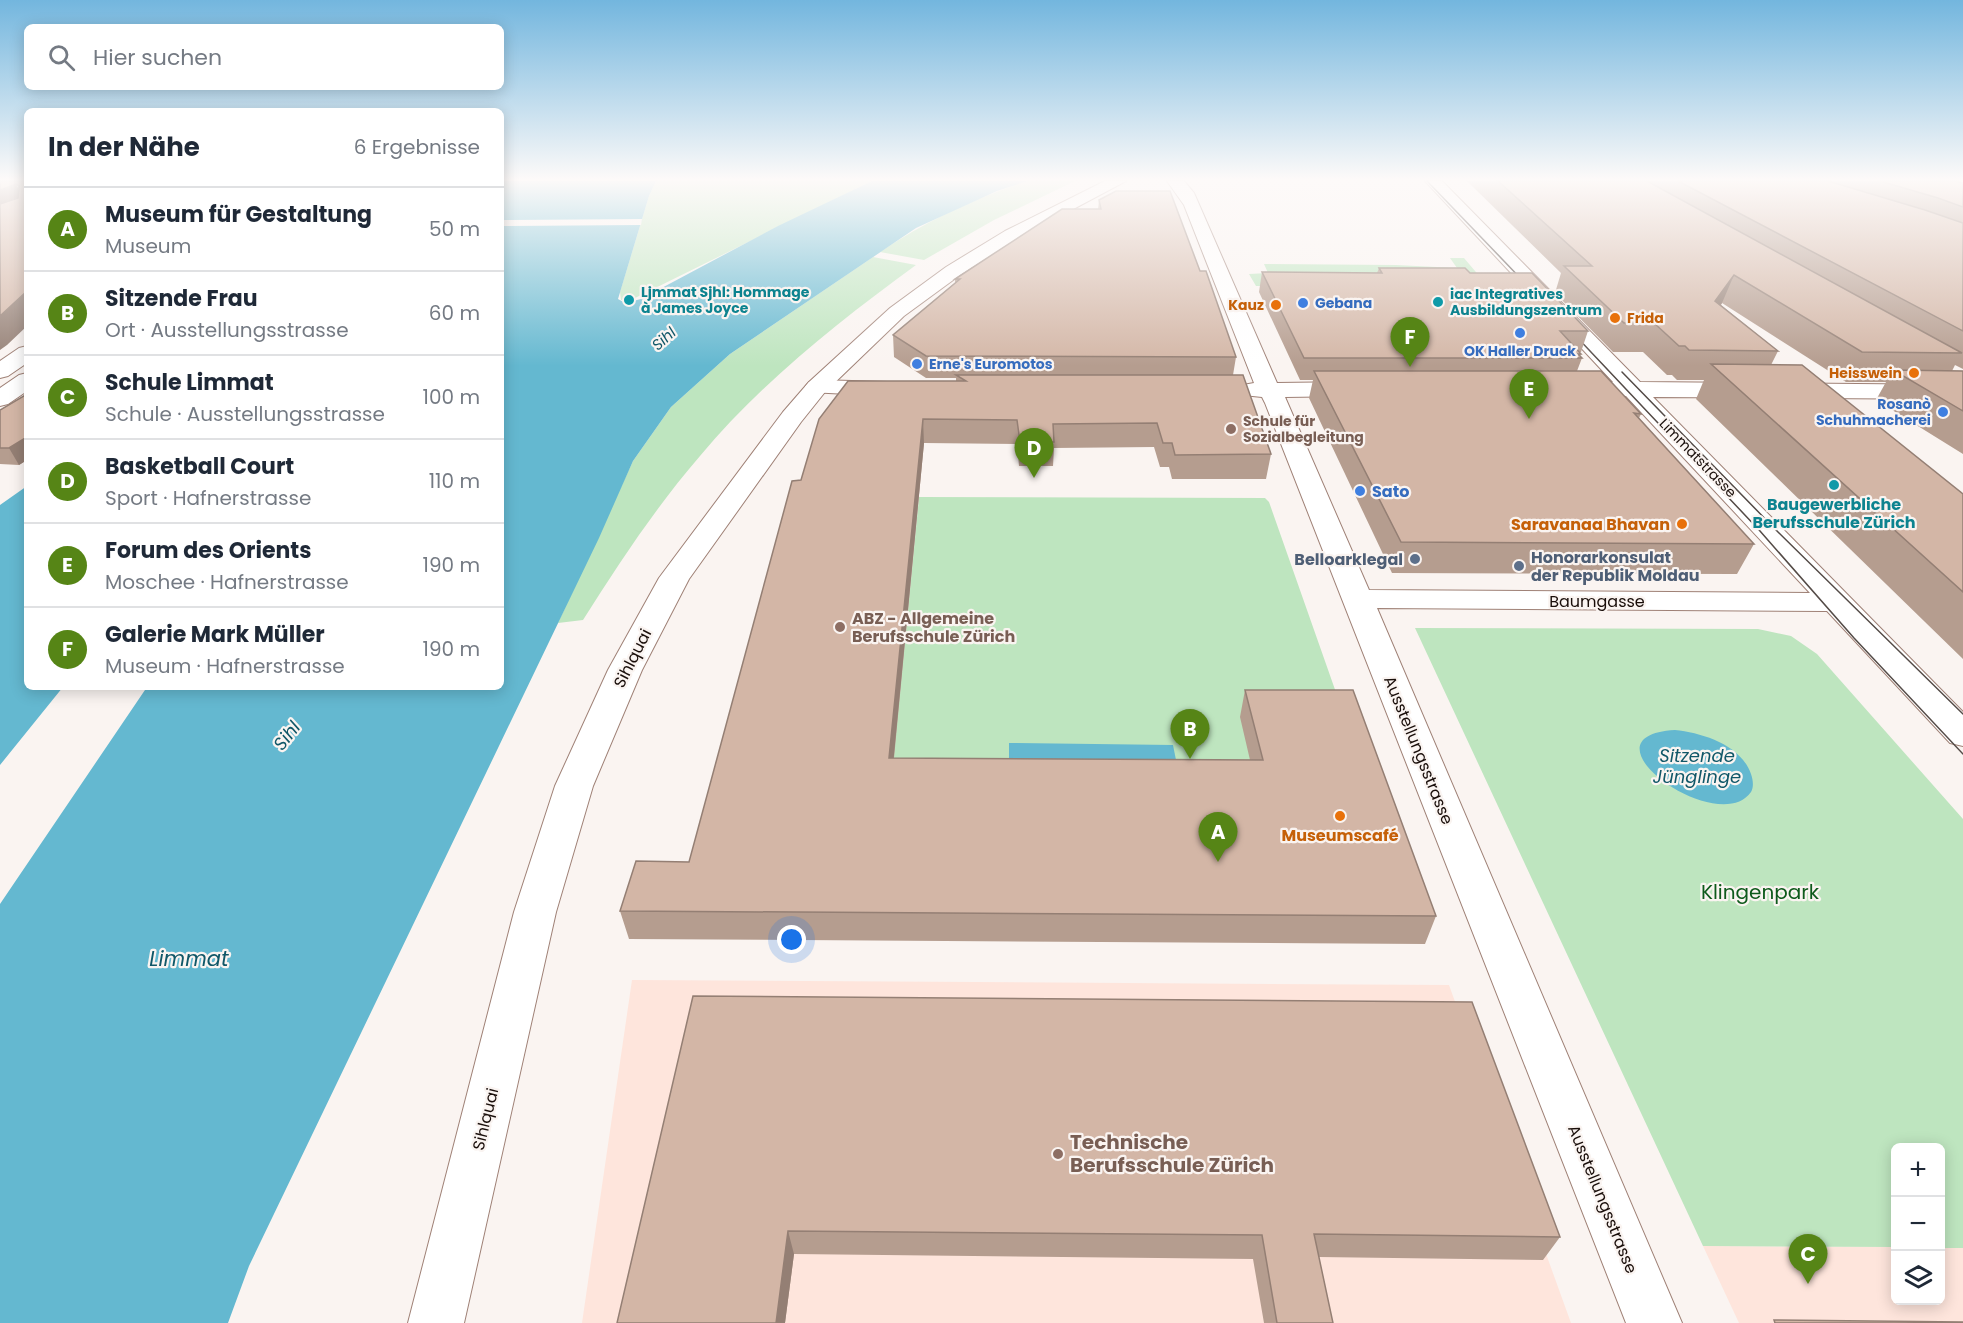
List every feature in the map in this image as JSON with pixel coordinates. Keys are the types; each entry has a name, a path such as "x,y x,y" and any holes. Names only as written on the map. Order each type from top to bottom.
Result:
{"street":[{"name":"Sihlquai","path":"436,1323 535,912 574,786 625,670 674,578 792,417 817,387 897,312 953,271 999,243"},
{"name":"Ausstellungsstrasse","path":"1208,243 1357,599 1654,1323"},
{"name":"Limmatstrasse","path":"1492,243 1963,734"},
{"path":"0,372 24,355"},
{"path":"0,399 24,382"},
{"path":"817,387 907,390"},
{"path":"1231,390 1380,389"},
{"path":"1551,389 1963,392"},
{"name":"Baumgasse","path":"1357,599 1836,602"}],"shaded area":[{"name":"Technische Berufsschule Zürich","path":"632,980 1449,985 1571,1323 582,1323"},
{"path":"1703,1246 1891,1247 1891,1305 1945,1305 1945,1248 1963,1248 1963,1323 1739,1323"}],"green space":[{"path":"635,243 747,243 633,299 621,300 620,292"},
{"path":"895,243 954,243 924,260 880,252"},
{"path":"873,257 916,265 802,354 749,403 668,495 583,620 558,623 633,461 671,407 730,354"},
{"path":"1450,258 1464,258 1487,285 1256,286 1249,274 1268,273 1264,264 1457,268"},
{"path":"919,497 1265,498 1269,502 1345,718 1257,788 891,786"},
{"name":"Klingenpark","path":"1415,628 1758,629 1791,636 1817,654 1963,819 1963,1248 1945,1248 1945,1143 1891,1143 1891,1247 1703,1246"}],"water":[{"name":"Limmat","path":"504,243 635,243 618,299 625,303 641,299 747,243 894,243 730,354 671,407 633,461 599,538 249,1266 228,1323 0,1323 0,904 145,690 504,690"},
{"path":"24,488 24,690 61,690 0,765 0,505"},
{"name":"Sitzende Jünglinge","path":"1675,730 1697,734 1720,742 1739,755 1751,774 1753,788 1751,792 1734,803 1711,803 1686,795 1663,781 1646,765 1640,749 1648,736"},
{"path":"1009,743 1173,745 1178,770 1009,767"}],"building":[{"path":"0,243 24,243 24,294 0,316"},
{"path":"1010,243 1189,243 1200,271 1206,271 1236,357 926,356 893,335 960,279 955,279"},
{"path":"1566,243 1760,243 1962,353 1862,352 1734,275 1715,301 1778,351 1689,350 1685,346 1679,346 1654,323 1624,323 1564,266 1592,266"},
{"path":"1795,243 1963,243 1963,331"},
{"path":"1379,268 1465,268 1470,273 1532,273 1588,331 1560,331 1582,358 1304,358 1262,272 1382,273"},
{"path":"1711,364 1802,365 1963,494 1963,592"},
{"path":"1893,370 1963,371 1963,411"},
{"path":"1314,371 1601,371 1641,414 1634,413 1754,544 1401,542"},
{"path":"956,375 1243,375 1271,454 1175,455 1172,443 1163,443 1157,423 1053,424 1054,442 1020,442 1017,420 923,419 889,758 1263,760 1245,690 1353,690 1436,916 620,911 636,861 689,862 792,481 801,480 819,419 848,381 966,381"},
{"path":"24,396 24,439 9,448 0,448 0,410"},
{"name":"Technische Berufsschule Zürich","path":"693,996 1472,1002 1560,1237 1314,1234 1333,1323 1277,1323 1262,1235 788,1231 776,1323 617,1323"},
{"path":"1774,1320 1963,1322 1963,1323 1775,1323"}],"tram line":[{"path":"1486,243 1527,285"},
{"path":"1573,333 1760,531 1854,638 1963,754"},
{"path":"1622,372 1776,530 1963,714"}],"place":[{"name":"Ljmmat Sjhl: Hommage à James Joyce","path":"629,300"},
{"name":"iac Integratives Ausbildungszentrum","path":"1438,302"},
{"name":"Gebana","path":"1303,303"},
{"name":"Kauz","path":"1276,305"},
{"name":"Frida","path":"1615,318"},
{"name":"OK Haller Druck","path":"1520,333"},
{"name":"Erne's Euromotos","path":"917,364"},
{"name":"Galerie Mark Müller","path":"1410,367"},
{"name":"Heisswein","path":"1914,373"},
{"name":"Rosanò Schuhmacherei","path":"1943,412"},
{"name":"Forum des Orients","path":"1529,419"},
{"name":"Schule für Sozialbegleitung","path":"1231,429"},
{"name":"Basketball Court","path":"1034,478"},
{"name":"Baugewerbliche Berufsschule Zürich","path":"1834,485"},
{"name":"Sato","path":"1360,491"},
{"name":"Saravanaa Bhavan","path":"1682,524"},
{"name":"Belloarklegal","path":"1415,559"},
{"name":"Honorarkonsulat der Republik Moldau","path":"1519,566"},
{"name":"ABZ - Allgemeine Berufsschule Zürich","path":"840,627"},
{"name":"Sitzende Frau","path":"1190,759"},
{"name":"Museumscafé","path":"1340,816"},
{"name":"Museum für Gestaltung","path":"1218,862"},
{"name":"Technische Berufsschule Zürich","path":"1058,1154"},
{"name":"Schule Limmat","path":"1808,1284"}],"water label":[{"name":"Sihl","path":"664,339"},
{"name":"Sihl","path":"287,736"}]}
